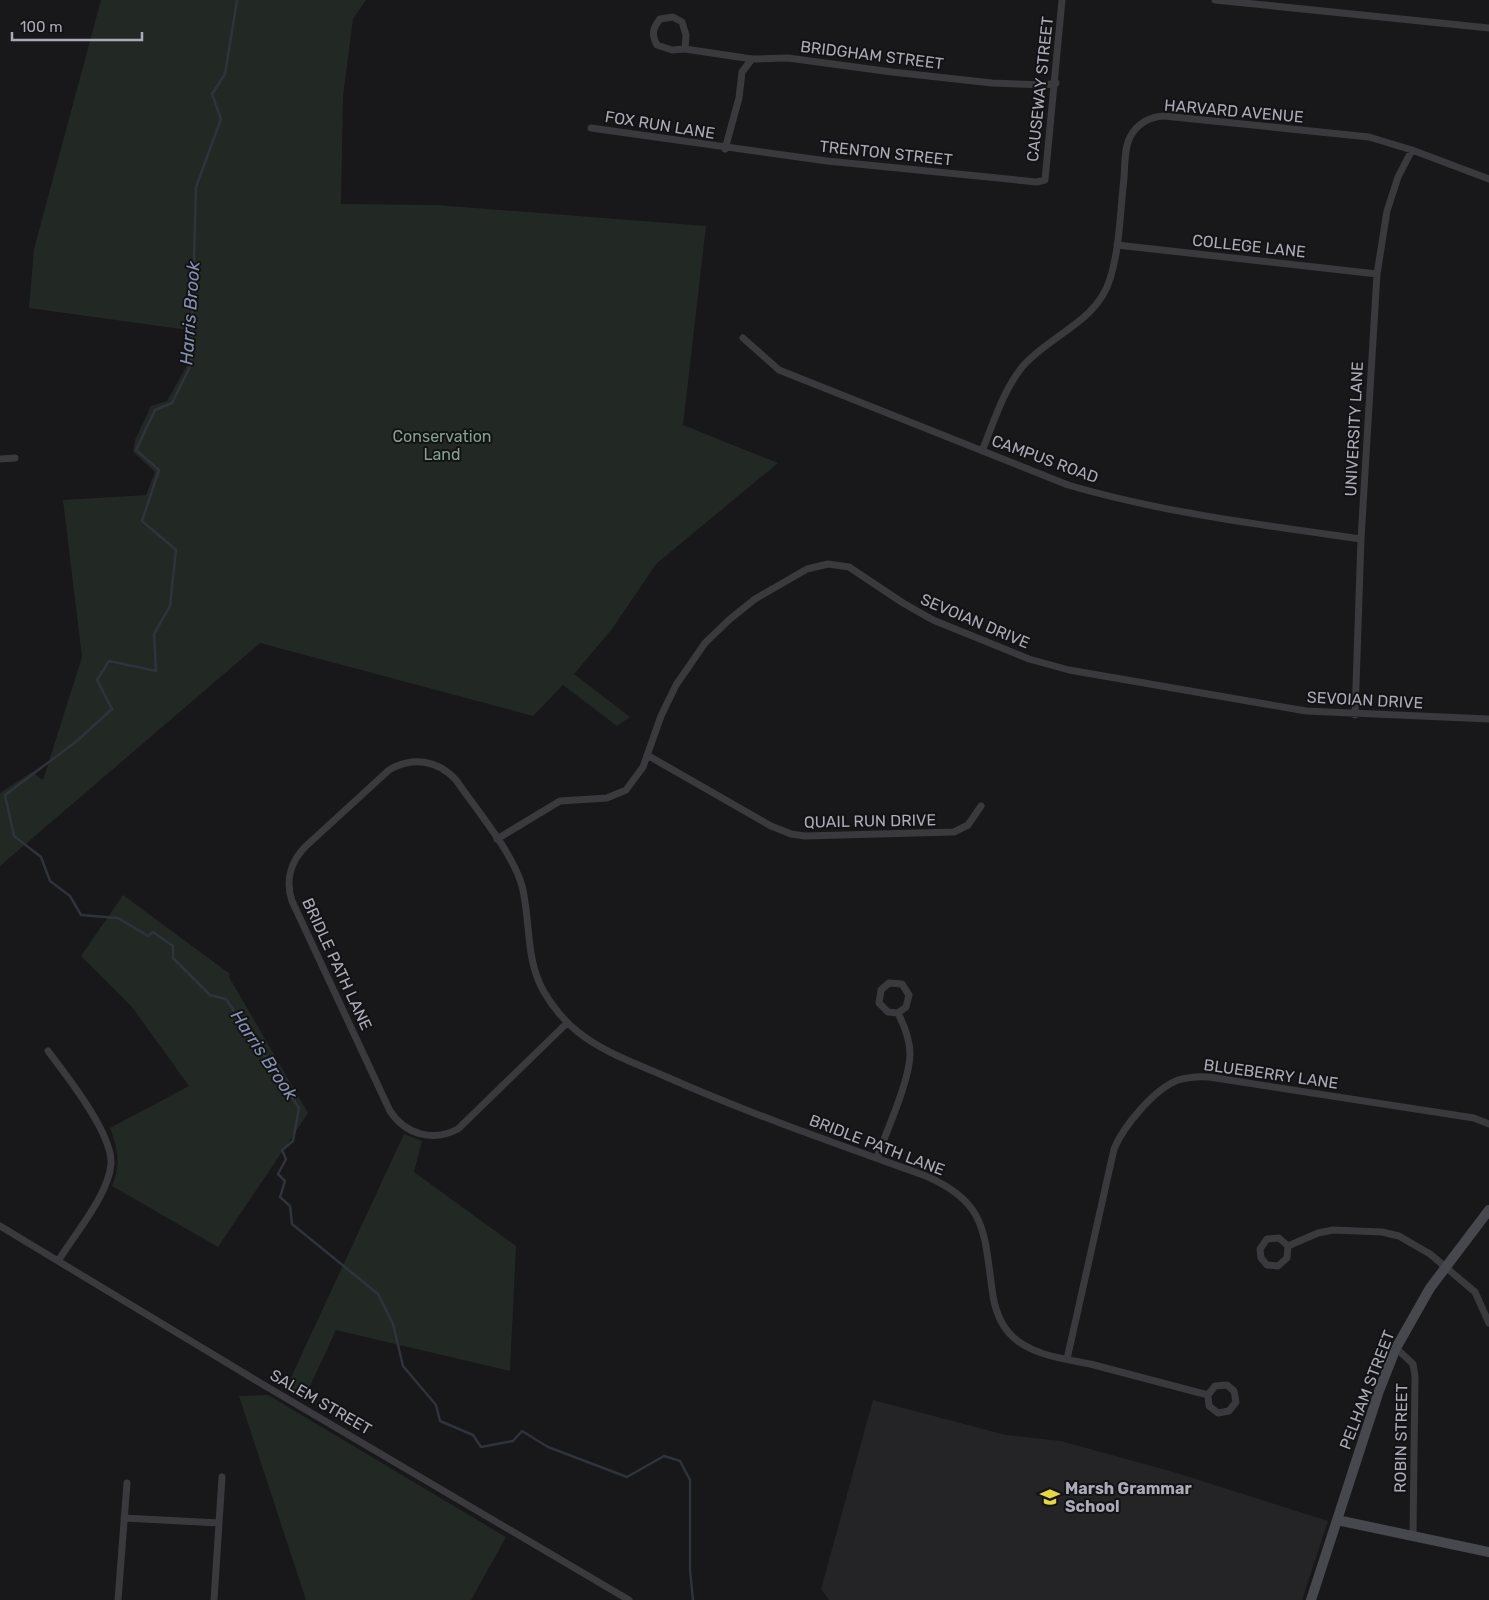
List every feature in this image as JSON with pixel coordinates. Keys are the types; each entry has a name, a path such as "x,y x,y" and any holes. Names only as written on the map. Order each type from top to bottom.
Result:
{"street":[{"name":"CAUSEWAY STREET","path":"1045,180 1056,83 1062,0"},
{"path":"1215,0 1489,28"},
{"name":"BRIDGHAM STREET","path":"685,49 686,35 682,22 673,17 660,19 653,30 653,38 656,45 672,50 685,49 752,59 788,58 992,83 1046,85 1056,83"},
{"path":"725,149 739,98 742,72 752,59"},
{"name":"HARVARD AVENUE","path":"982,451 1002,402 1022,367 1042,348 1090,313 1101,299 1109,283 1117,245 1128,142 1139,126 1151,119 1170,117 1369,138 1412,150 1489,179"},
{"name":"FOX RUN LANE","path":"590,128 725,149"},
{"name":"TRENTON STREET","path":"725,149 1036,182 1045,180"},
{"name":"UNIVERSITY LANE","path":"1355,715 1361,539 1377,274 1387,211 1398,177 1412,150"},
{"name":"COLLEGE LANE","path":"1117,245 1377,274"},
{"name":"CAMPUS ROAD","path":"743,338 779,370 1068,485 1115,499 1181,513 1361,539"},
{"path":"0,459 16,458"},
{"name":"SEVOIAN DRIVE","path":"497,839 560,801 607,798 620,794 634,781 676,685 695,656 718,630 742,608 767,591 807,569 828,564 849,567 902,603 933,620 1012,653 1046,664 1117,679 1306,711 1355,715 1489,719"},
{"name":"QUAIL RUN DRIVE","path":"647,755 771,826 797,836 954,832 968,825 974,819 981,806"},
{"name":"BRIDLE PATH LANE","path":"567,1022 458,1129 436,1136 413,1132 400,1123 390,1111 290,895 290,871 302,850 383,774 402,763 424,762 446,770 456,780 497,839 522,885 530,951 537,977 550,1002 567,1022 590,1041 616,1055 711,1096 934,1180 956,1193 970,1205 982,1229 994,1304 1001,1322 1012,1336 1027,1346 1208,1395"},
{"path":"892,982 904,986 909,994 906,1007 898,1013 885,1011 879,1000 881,990 892,982"},
{"path":"877,1158 909,1062 909,1042 898,1013"},
{"path":"48,1051 78,1091 106,1142 111,1157 109,1173 104,1188 58,1261"},
{"name":"BLUEBERRY LANE","path":"1067,1358 1114,1150 1127,1126 1161,1090 1172,1083 1189,1077 1209,1077 1474,1118 1489,1124"},
{"name":"PELHAM STREET","path":"1311,1600 1379,1391 1396,1348 1416,1309 1445,1266 1489,1210"},
{"name":"SALEM STREET","path":"0,1226 629,1600"},
{"path":"1288,1246 1326,1231 1382,1232 1399,1236 1414,1242 1475,1292 1489,1323"},
{"path":"1270,1238 1282,1239 1288,1246 1287,1258 1278,1266 1267,1264 1261,1258 1261,1246 1270,1238"},
{"name":"ROBIN STREET","path":"1396,1348 1410,1359 1415,1369 1413,1536"},
{"path":"1227,1385 1234,1391 1236,1402 1229,1411 1218,1413 1209,1406 1208,1395 1215,1386 1227,1385"},
{"path":"214,1600 222,1477"},
{"path":"118,1600 127,1484"},
{"path":"124,1518 219,1523"},
{"path":"1337,1520 1489,1552"}],"shaded area":[{"name":"Marsh Grammar School","path":"873,1400 1006,1435 1061,1441 1177,1473 1328,1521 1302,1600 829,1600 821,1589"}],"green space":[{"name":"Conservation Land","path":"101,0 366,0 353,19 343,96 341,204 436,205 706,226 683,425 778,463 656,564 612,629 574,674 630,717 617,726 563,685 533,716 260,643 0,866 0,793 32,772 43,780 82,657 63,500 146,495 155,472 133,452 135,440 151,406 167,401 187,365 188,330 29,308 34,249"},
{"path":"123,895 230,974 229,977 308,1113 218,1247 112,1186 117,1171 117,1157 110,1128 189,1086 132,1007 81,956"},
{"path":"404,1134 422,1141 414,1172 516,1246 510,1371 336,1330 305,1397 287,1386"},
{"path":"268,1395 506,1537 471,1600 306,1600 239,1396"}],"waterway":[{"name":"Harris Brook","path":"237,0 225,74 212,94 221,119 196,187 191,365 172,403 155,410 136,450 159,470 142,521 176,550 170,606 154,634 156,671 109,661 97,680 112,709 78,740 5,795 14,836 41,857 50,881 70,896 81,915 118,918 148,936 153,932 173,946 173,958 210,995 226,999 299,1108 293,1141 282,1150 286,1159 278,1174 285,1181 280,1197 290,1206 292,1224 378,1294 393,1324 403,1366 436,1405 440,1421 473,1435 481,1447 513,1441 522,1431 548,1447 627,1477 664,1456 680,1461 690,1480 690,1570 693,1600"}],"place":[{"name":"Marsh Grammar School","path":"1050,1497"}]}
